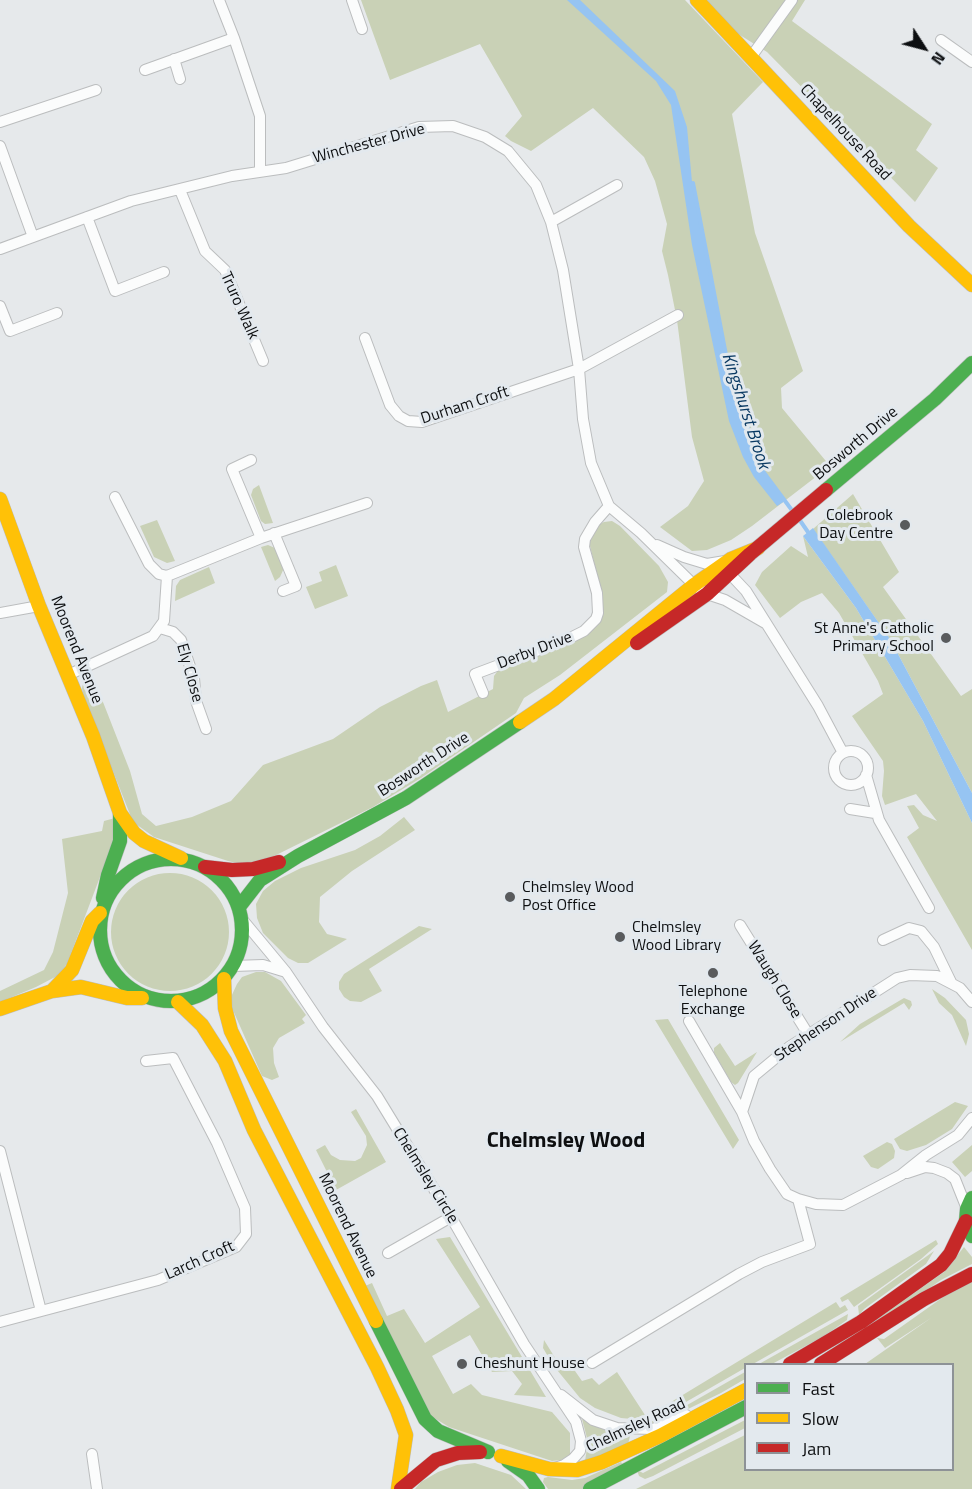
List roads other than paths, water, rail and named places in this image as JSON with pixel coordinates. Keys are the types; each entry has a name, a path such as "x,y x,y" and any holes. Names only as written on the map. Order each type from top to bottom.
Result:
{"street":[{"path":"219,0 260,116 260,172"},
{"path":"352,0 362,29"},
{"name":"Chapelhouse Road","path":"697,0 909,226 972,285"},
{"path":"751,57 792,0"},
{"path":"145,70 234,38"},
{"path":"941,40 972,62"},
{"path":"174,59 180,79"},
{"path":"0,122 96,90"},
{"name":"Winchester Drive","path":"0,249 131,201 232,176 286,168 419,127 453,126 485,137 508,151 536,185 551,222 563,270 591,463 609,506 652,543 694,585 765,624"},
{"path":"0,146 33,237"},
{"path":"551,222 617,184"},
{"name":"Truro Walk","path":"180,190 205,251 225,270 263,361"},
{"path":"87,217 115,291 164,272"},
{"path":"0,306 10,331 57,313"},
{"path":"579,369 678,315"},
{"name":"Durham Croft","path":"365,338 390,405 399,416 408,422 422,422 579,369"},
{"name":"Bosworth Drive","path":"240,913 260,880 298,856 406,798 688,609 935,399 972,363"},
{"path":"251,460 232,469 261,538"},
{"path":"116,496 149,564 159,574 167,576 274,533 367,503"},
{"name":"Moorend Avenue","path":"0,499 39,606 93,736 120,813 134,833 144,841 183,860"},
{"name":"Derby Drive","path":"483,693 475,674 568,639 584,631 596,619 597,593 584,547 585,539 595,522 609,506"},
{"path":"274,533 296,586 283,591"},
{"name":"Winchester Drive","path":"652,543 707,564 731,559"},
{"name":"Bosworth Drive","path":"562,693 694,585 731,559 758,548"},
{"path":"710,574 730,574 747,591 765,624 817,704 843,753"},
{"name":"Ely Close","path":"68,675 153,636 160,628 166,609 167,576"},
{"path":"0,613 39,606"},
{"name":"Ely Close","path":"160,628 173,632 181,640 194,678 196,701 206,729"},
{"path":"853,751 863,756 868,765 866,775 864,780 855,785 849,785 836,776 835,765 843,753 853,751"},
{"path":"866,775 875,813 930,908"},
{"path":"850,809 875,813"},
{"name":"Moorend Avenue","path":"101,908 108,875 120,841 120,813"},
{"name":"Bosworth Drive","path":"205,867 232,870 253,869 298,856"},
{"path":"0,1009 52,991 81,987 126,998 178,1002 208,992 224,979 233,966 242,942 240,913 230,890 205,867 183,860 158,860 145,864 124,877 101,908 92,921 72,970 52,991"},
{"path":"101,908 101,942 108,965 126,986 148,999"},
{"name":"Chelmsley Circle","path":"240,913 286,972 323,1027 377,1096 552,1388 576,1422 581,1441 580,1451 564,1465 549,1469"},
{"name":"Waugh Close","path":"740,925 808,1034"},
{"path":"882,940 909,928 921,931 934,947 951,982 960,988 972,1002"},
{"path":"233,966 263,965 286,972"},
{"name":"Stephenson Drive","path":"742,1112 753,1076 808,1034 897,978 910,975 937,976 951,982"},
{"name":"Moorend Avenue","path":"224,979 225,1008 231,1031 425,1419 438,1431 494,1454"},
{"path":"178,1002 202,1025 225,1061 254,1130 397,1410 406,1435 399,1489"},
{"path":"689,1021 742,1112 754,1141 787,1194 816,1204 843,1205 901,1175 925,1167 934,1168 955,1179 968,1209 972,1236"},
{"name":"Larch Croft","path":"40,1311 166,1276 236,1248 246,1234 245,1208 217,1143 172,1058 146,1061"},
{"path":"901,1175 926,1155 958,1135 972,1118"},
{"path":"0,1151 40,1311 0,1322"},
{"path":"592,1363 740,1274 762,1262 810,1244 798,1199"},
{"path":"793,1363 861,1323 941,1265 950,1254 968,1209"},
{"path":"388,1253 451,1218"},
{"path":"824,1363 924,1299 972,1274"},
{"name":"Chelmsley Circle","path":"552,1388 593,1420 617,1428 653,1429 742,1392"},
{"name":"Chelmsley Road","path":"494,1454 549,1469 577,1470 602,1462 660,1436 742,1392"},
{"name":"Chelmsley Road","path":"590,1489 744,1408"},
{"path":"399,1489 436,1460 458,1453 494,1454 528,1475 538,1489"},
{"path":"92,1454 98,1489"}],"water":[{"path":"567,0 580,0 675,91 687,127 692,182 730,376 762,470 785,501 777,506 754,477 743,457 729,421 692,245 671,105 656,81"},
{"path":"813,528 890,639 972,793 972,823 923,721 856,608 803,536"}],"waterway":[{"name":"Kingshurst Brook","path":"693,183 730,376 762,470 794,513"},
{"name":"Kingshurst Brook","path":"799,519 810,535"}],"place":[{"name":"Colebrook Day Centre","path":"905,525"},
{"name":"St Anne's Catholic Primary School","path":"946,638"},
{"name":"Chelmsley Wood Post Office","path":"510,897"},
{"name":"Chelmsley Wood Library","path":"620,937"},
{"name":"Telephone Exchange","path":"713,973"},
{"name":"Cheshunt House","path":"462,1364"}],"district":[{"name":"Chelmsley Wood","path":"566,1142"}]}
